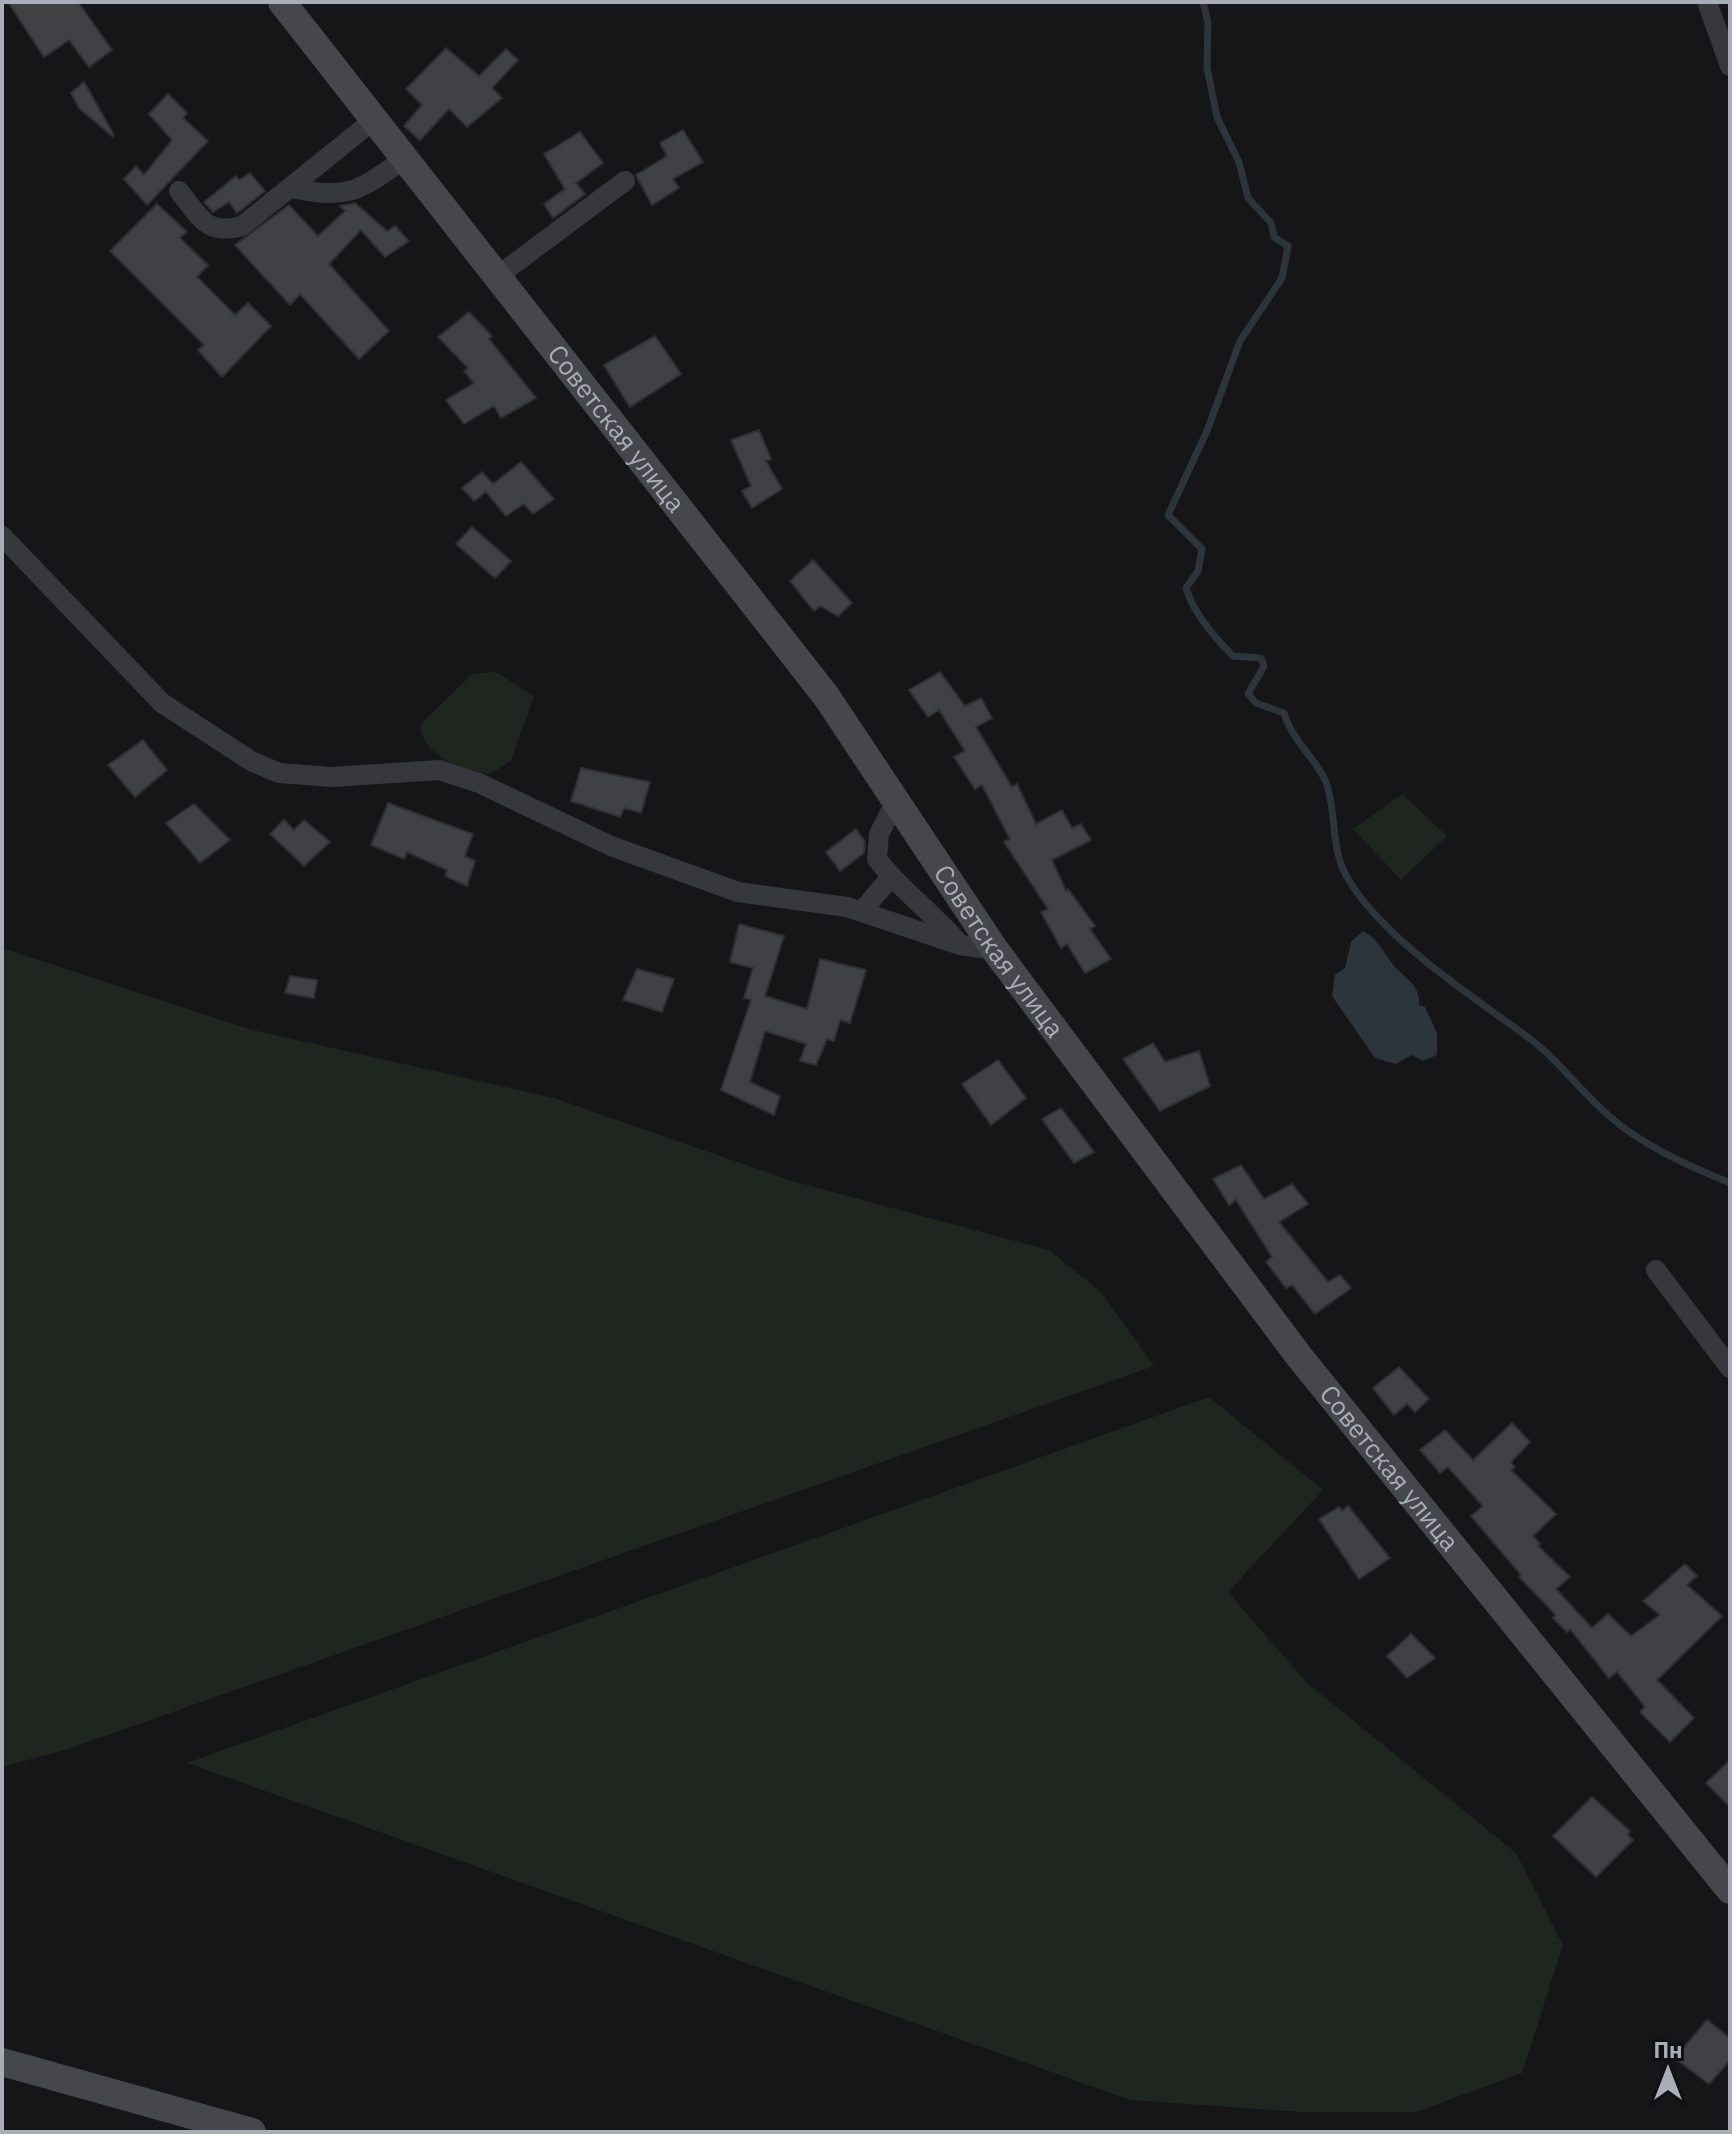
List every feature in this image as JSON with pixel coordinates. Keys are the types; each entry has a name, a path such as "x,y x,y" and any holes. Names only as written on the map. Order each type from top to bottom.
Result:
{"main road":[{"name":"Советская улица","path":"282,2 826,696 995,950 1298,1355 1730,1890"},
{"path":"2,2062 252,2132"}],"street":[{"path":"1707,2 1730,66"},
{"path":"179,191 206,225 224,231 242,226 375,119"},
{"path":"291,188 319,194 353,192 406,158"},
{"path":"499,275 625,181"},
{"path":"2,536 162,703 251,761 279,773 304,777 439,770 479,783 611,846 738,892 862,911 960,945 995,950"},
{"path":"896,801 879,834 877,859 891,877 940,921 960,945"},
{"path":"862,911 891,877"},
{"path":"1656,1270 1730,1368"}],"shaded area":[{"path":"496,672 534,696 511,761 490,774 457,765 436,754 428,746 420,725 472,674"},
{"path":"1402,794 1447,836 1401,880 1353,829"},
{"path":"1363,931 1416,988 1419,1005 1425,1007 1437,1033 1437,1055 1423,1061 1412,1055 1396,1064 1375,1058 1332,996 1335,975 1345,968 1351,942"},
{"path":"2,948 249,1029 554,1098 792,1181 1049,1250 1101,1292 1154,1366 68,1749 2,1767"},
{"path":"1209,1397 1323,1490 1228,1592 1306,1682 1516,1853 1563,1945 1522,2073 1416,2112 1301,2112 1130,2100 187,1763"}],"building":[{"path":"8,2 78,2 112,50 89,67 69,40 44,57"},
{"path":"446,48 479,76 506,49 518,60 492,88 502,98 467,127 449,109 420,140 404,126 422,105 406,89"},
{"path":"84,82 113,137 79,108 71,93"},
{"path":"168,94 187,113 183,118 208,141 147,205 124,179 136,166 144,175 172,140 149,114"},
{"path":"683,130 703,162 673,179 679,188 652,205 636,175 667,156 660,143"},
{"path":"580,132 603,163 576,183 585,194 553,218 544,204 565,189 544,154"},
{"path":"250,173 265,191 237,213 229,202 213,212 204,202 236,176 239,180"},
{"path":"355,203 387,231 395,226 409,241 385,257 361,230 329,264 389,331 359,359 300,294 290,305 235,245 289,205 318,236 345,211 340,206"},
{"path":"157,204 187,232 180,238 208,265 197,277 235,315 248,303 271,326 222,377 198,350 204,345 110,251"},
{"path":"469,312 492,336 489,339 536,398 501,418 494,406 464,424 446,400 474,383 464,371 468,368 438,337"},
{"path":"655,336 681,374 630,407 604,365"},
{"path":"759,430 771,459 766,461 782,489 752,508 742,491 751,486 731,440"},
{"path":"521,462 554,499 533,514 524,504 506,516 486,492 474,501 462,488 482,472 493,484"},
{"path":"472,527 511,561 495,578 456,544"},
{"path":"813,560 852,603 838,616 820,606 814,611 790,581"},
{"path":"940,672 965,706 981,698 992,718 976,727 1012,787 1017,784 1036,824 1062,810 1072,828 1081,824 1091,840 1052,860 1066,891 1068,889 1095,926 1090,929 1111,959 1085,973 1067,944 1061,948 1041,912 1048,909 1004,842 1010,839 982,785 975,789 954,757 965,751 939,710 928,717 909,690"},
{"path":"143,740 167,770 135,797 108,765"},
{"path":"581,768 650,782 641,813 624,808 620,817 571,801"},
{"path":"388,803 473,834 465,856 475,861 467,886 445,876 447,870 407,852 404,859 371,845"},
{"path":"194,804 230,840 200,863 166,823"},
{"path":"284,820 294,830 304,820 330,842 304,866 270,834"},
{"path":"856,829 865,842 864,853 840,871 826,852"},
{"path":"739,924 784,936 765,996 807,1009 820,959 866,970 850,1023 840,1020 834,1041 827,1039 816,1065 800,1061 806,1044 765,1031 750,1082 780,1096 774,1115 721,1090 751,1000 744,998 753,968 730,962"},
{"path":"637,969 674,979 662,1012 623,1000"},
{"path":"290,976 317,980 314,998 285,993"},
{"path":"1153,1043 1165,1062 1199,1051 1210,1086 1160,1111 1123,1059"},
{"path":"998,1060 1026,1098 991,1125 962,1084"},
{"path":"1061,1108 1094,1152 1074,1163 1042,1119"},
{"path":"1241,1165 1264,1199 1292,1184 1308,1204 1279,1222 1328,1282 1340,1275 1351,1288 1315,1314 1292,1285 1286,1288 1266,1262 1272,1257 1236,1200 1229,1205 1213,1179"},
{"path":"1399,1367 1429,1399 1415,1412 1407,1404 1394,1415 1373,1388"},
{"path":"1512,1423 1530,1442 1511,1462 1515,1467 1511,1470 1556,1514 1533,1536 1540,1544 1538,1546 1570,1577 1556,1589 1592,1628 1608,1614 1631,1636 1660,1615 1643,1601 1685,1564 1697,1576 1687,1585 1722,1616 1657,1680 1694,1718 1670,1742 1640,1712 1645,1707 1617,1672 1609,1678 1570,1629 1567,1632 1553,1618 1556,1615 1519,1577 1521,1575 1471,1516 1483,1506 1448,1467 1440,1473 1420,1450 1445,1430 1473,1460"},
{"path":"1348,1506 1390,1558 1359,1579 1319,1519 1339,1507 1342,1511"},
{"path":"1411,1634 1435,1658 1407,1678 1387,1656"},
{"path":"1730,1760 1730,1807 1706,1783"},
{"path":"1592,1797 1630,1831 1628,1835 1633,1840 1596,1877 1553,1836"},
{"path":"1707,2020 1730,2038 1730,2060 1709,2084 1675,2058"}],"waterway":[{"path":"1203,2 1208,23 1207,68 1217,117 1239,162 1248,198 1271,223 1274,237 1288,246 1282,278 1240,341 1207,431 1168,515 1202,549 1198,571 1186,588 1189,597 1205,624 1233,656 1261,658 1264,666 1248,694 1256,703 1284,713 1293,734 1323,776 1330,797 1342,868 1383,923 1429,964 1537,1044 1621,1126 1666,1154 1730,1183"}]}
